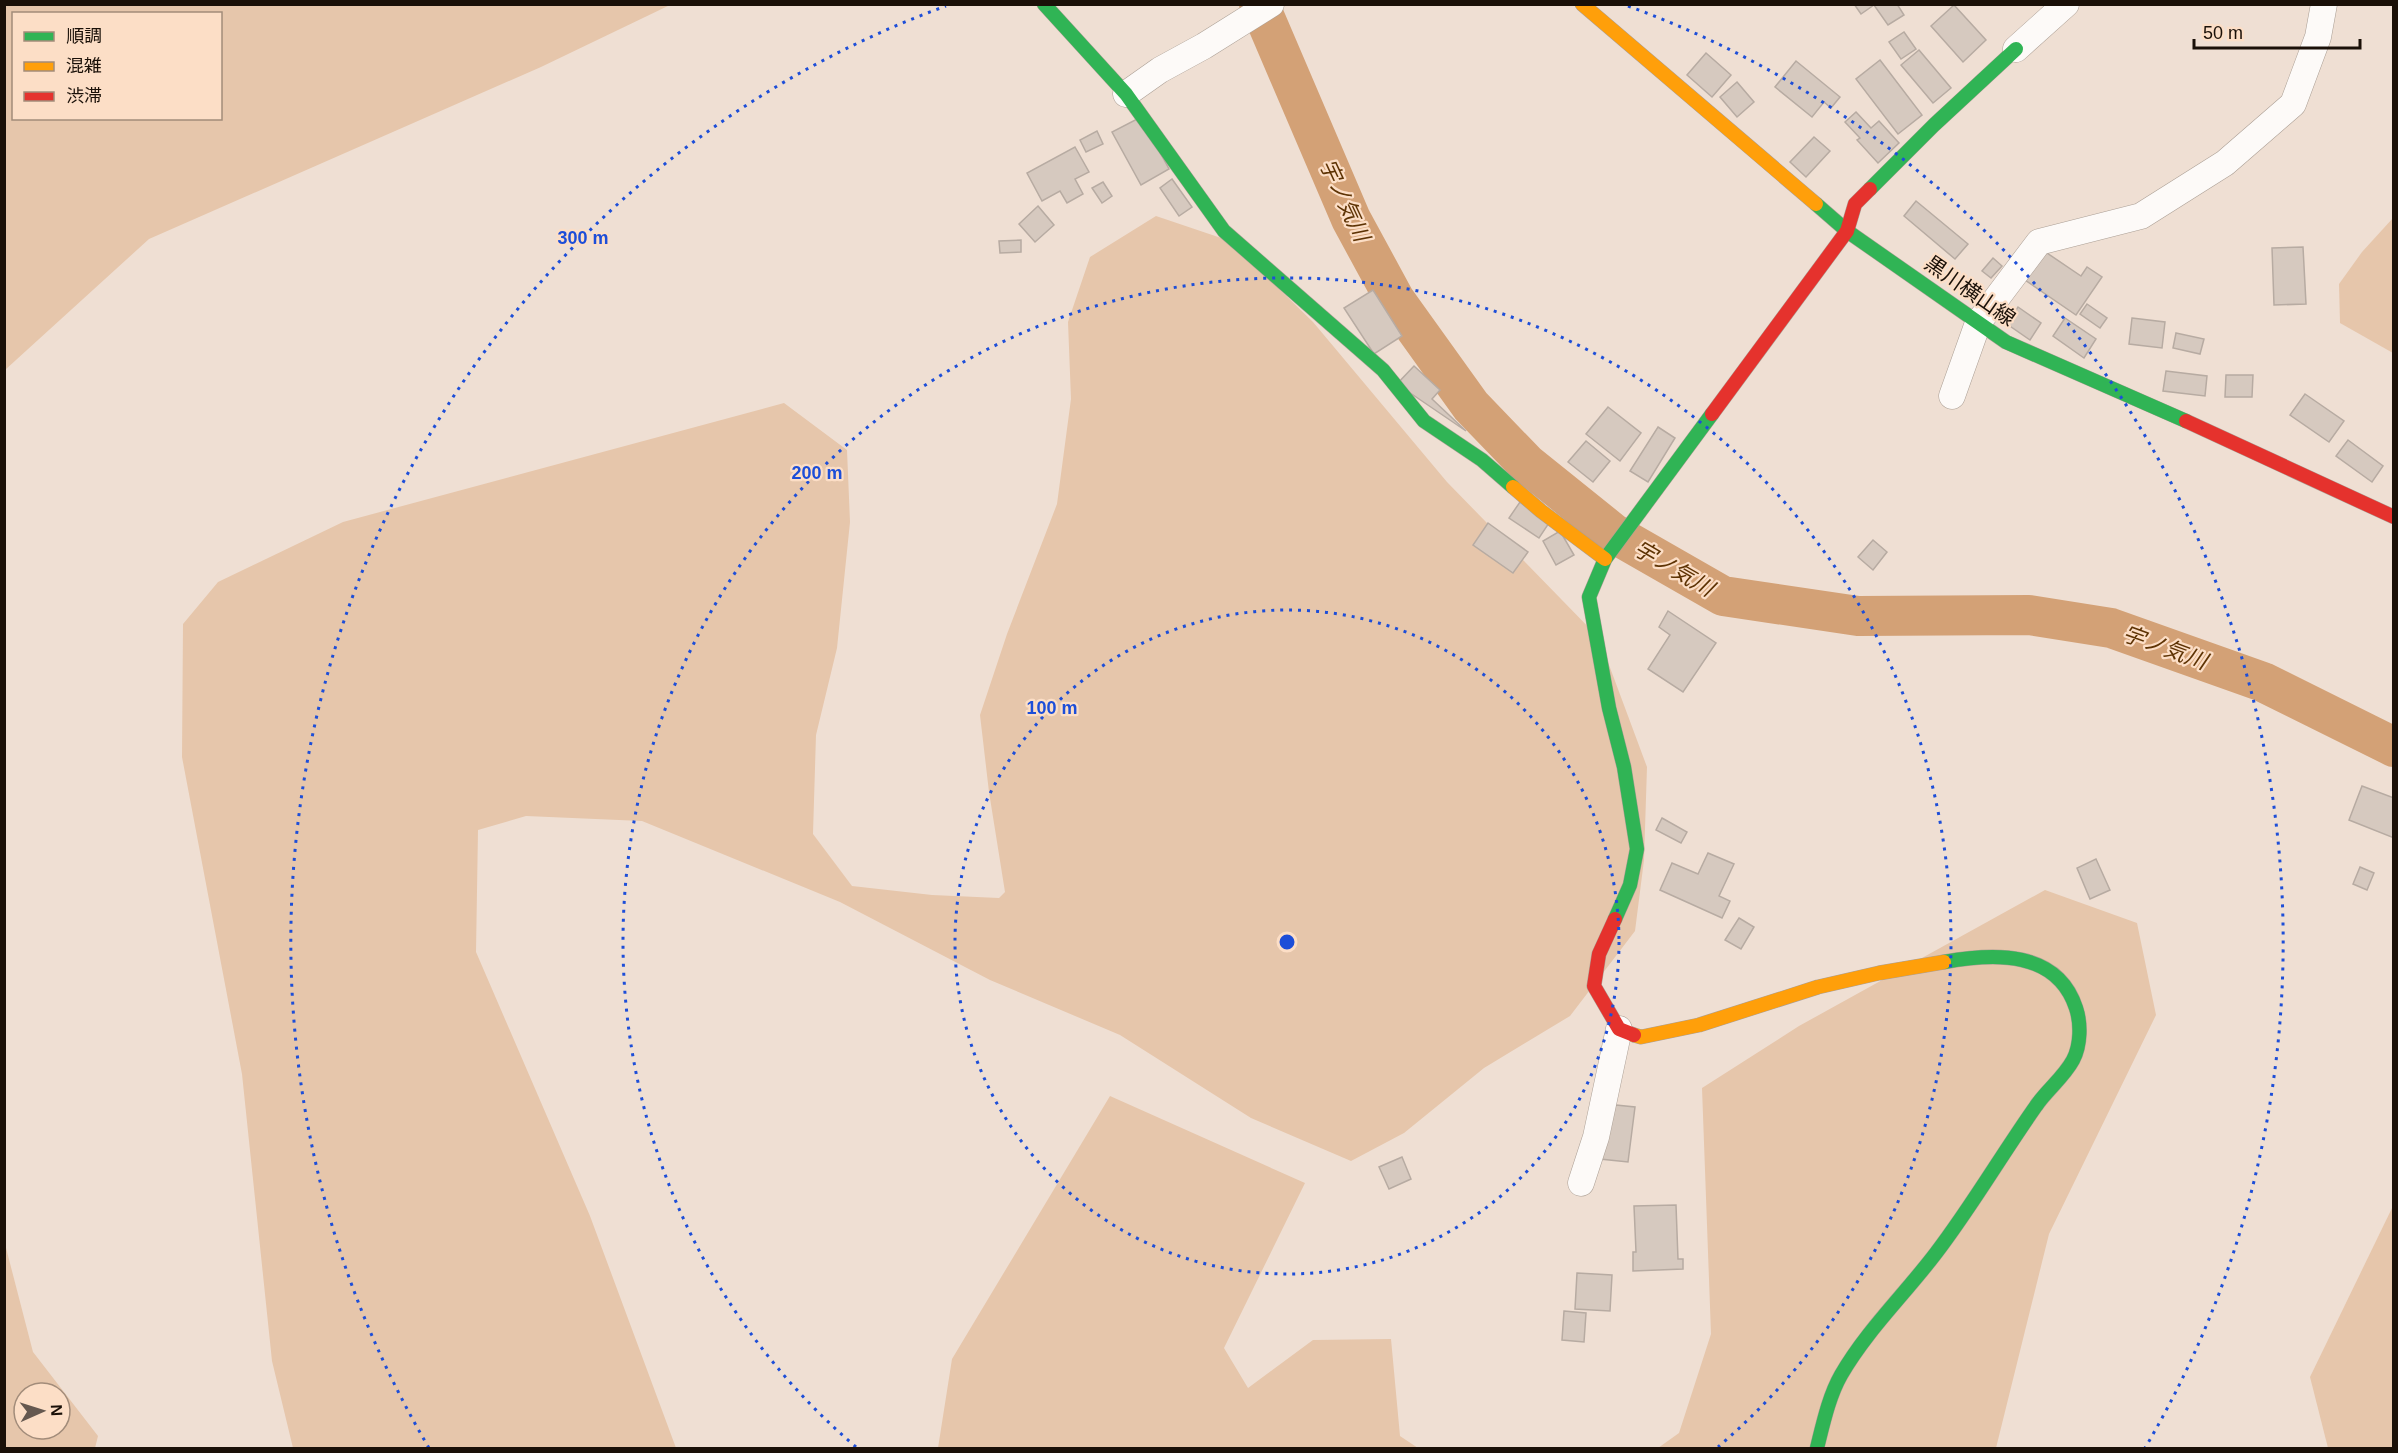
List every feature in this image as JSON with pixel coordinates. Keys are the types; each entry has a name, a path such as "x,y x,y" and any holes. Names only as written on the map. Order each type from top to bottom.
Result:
{"street":[{"path":"1044,4 1126,94 1224,231 1383,370 1424,421 1482,460 1541,511 1605,559"},
{"name":"黒川横山線","path":"1582,4 1847,231 2006,342 2394,516"},
{"path":"1817,1449 1840,1377 1858,1349 1937,1252 2001,1161 2037,1104 2073,1060 2081,1023 2071,993 2055,974 2034,963 2012,958 1979,956 1878,973 1818,987 1699,1025 1641,1037 1619,1029 1594,986 1599,954 1630,885 1637,849 1624,767 1609,708 1589,597 1605,559 1847,231 1855,204 1934,125 2066,4"},
{"path":"1952,396 1978,323 2039,242 2141,216 2225,163 2293,104 2318,37 2324,4"},
{"path":"1126,94 1160,70 1204,46 1264,8"},
{"path":"1581,1183 1596,1137 1619,1029"}],"shaded area":[{"path":"5,4 670,4 541,67 149,239 5,370"},
{"path":"1156,216 1230,241 1313,322 1447,482 1599,638 1647,767 1644,860 1635,931 1570,1016 1484,1068 1404,1133 1351,1161 1251,1118 1120,1035 990,980 840,902 642,821 526,816 478,830 476,952 590,1216 676,1448 293,1448 272,1361 242,1074 182,757 183,624 218,582 343,522 784,403 847,450 850,522 837,648 816,735 813,834 852,886 932,895 999,898 1005,892 989,792 980,715 1007,634 1057,504 1071,399 1068,322 1090,257"},
{"path":"2393,218 2393,353 2340,323 2339,284 2362,252"},
{"path":"2045,890 2137,923 2156,1015 2049,1234 1996,1448 1658,1448 1679,1433 1711,1334 1702,1088 1799,1026"},
{"path":"1110,1096 1305,1183 1224,1348 1248,1388 1313,1340 1391,1339 1400,1436 1418,1448 938,1448 952,1359"},
{"path":"2393,1206 2393,1448 2328,1448 2310,1377"},
{"path":"5,1244 33,1352 55,1381 12,1381 12,1441 72,1441 72,1402 98,1436 95,1448 5,1448"}],"building":[{"path":"1854,4 1897,4 1904,15 1888,25 1874,5 1861,14"},
{"path":"1954,5 1986,40 1963,62 1931,26"},
{"path":"1904,32 1916,49 1901,59 1889,42"},
{"path":"1919,50 1951,88 1933,103 1901,65"},
{"path":"1706,53 1731,75 1712,97 1687,75"},
{"path":"1880,60 1922,115 1898,134 1856,79"},
{"path":"1796,61 1840,97 1831,108 1824,102 1812,117 1775,87"},
{"path":"1737,82 1754,102 1737,117 1720,97"},
{"path":"1856,112 1871,128 1879,121 1899,143 1878,163 1857,140 1860,138 1845,122"},
{"path":"1141,117 1169,169 1141,185 1112,132"},
{"path":"1097,131 1103,144 1086,152 1080,140"},
{"path":"1814,137 1830,151 1806,177 1790,162"},
{"path":"1075,147 1089,172 1075,179 1083,194 1067,203 1060,191 1042,201 1027,173"},
{"path":"1172,179 1192,207 1179,216 1160,188"},
{"path":"1103,182 1112,196 1102,203 1092,188"},
{"path":"1916,201 1968,244 1955,259 1904,216"},
{"path":"1038,206 1054,225 1035,242 1019,224"},
{"path":"1021,240 1021,252 1000,253 999,241"},
{"path":"2303,247 2306,304 2274,305 2272,248"},
{"path":"2044,251 2081,276 2087,267 2102,277 2076,315 2025,280"},
{"path":"1993,258 2002,266 1991,278 1982,271"},
{"path":"1373,290 1402,336 1374,354 1344,308"},
{"path":"2087,304 2107,318 2100,328 2080,314"},
{"path":"2018,307 2041,323 2030,340 2007,324"},
{"path":"2065,318 2096,339 2084,358 2053,336"},
{"path":"2132,318 2165,322 2162,348 2129,344"},
{"path":"2176,333 2204,339 2200,354 2173,348"},
{"path":"1414,366 1440,390 1432,399 1466,431 1397,384"},
{"path":"2166,371 2207,376 2205,396 2163,391"},
{"path":"2226,375 2253,375 2252,397 2225,397"},
{"path":"2305,394 2344,421 2329,442 2290,415"},
{"path":"1608,407 1641,433 1620,461 1586,434"},
{"path":"1658,427 1675,438 1648,482 1630,471"},
{"path":"2348,440 2383,466 2372,482 2336,456"},
{"path":"1586,441 1610,461 1593,482 1568,462"},
{"path":"1520,502 1549,523 1539,538 1509,518"},
{"path":"1488,523 1528,552 1513,573 1473,545"},
{"path":"1560,531 1574,555 1556,565 1543,541"},
{"path":"1873,540 1887,552 1873,570 1858,557"},
{"path":"1668,611 1716,643 1683,692 1648,669 1670,635 1659,627"},
{"path":"2362,786 2394,798 2394,838 2349,820"},
{"path":"1662,818 1687,832 1681,843 1656,830"},
{"path":"1708,853 1734,864 1719,896 1730,901 1722,918 1660,890 1672,863 1698,874"},
{"path":"2096,859 2110,890 2090,899 2077,868"},
{"path":"2360,867 2374,873 2367,890 2353,884"},
{"path":"1739,918 1754,927 1741,949 1725,940"},
{"path":"1606,1104 1635,1107 1628,1162 1600,1159"},
{"path":"1402,1157 1411,1179 1389,1189 1379,1167"},
{"path":"1676,1205 1678,1259 1683,1259 1683,1269 1633,1271 1633,1252 1636,1252 1634,1206"},
{"path":"1577,1273 1612,1275 1610,1311 1575,1309"},
{"path":"1564,1311 1586,1313 1584,1342 1562,1340"}],"waterway":[{"name":"宇ノ気川","path":"1259,4 1351,219 1395,300 1471,406 1526,463 1613,533 1723,596 1858,616 2029,615 2111,628 2263,682 2394,747"}],"traffic: fast":[{"path":"1044,4 1126,94 1224,231 1383,370 1424,421 1482,460 1513,487"},
{"path":"1870,189 1934,125 2016,49"},
{"path":"1816,204 1847,231 2006,342 2186,421"},
{"path":"1615,919 1630,885 1637,849 1624,767 1609,708 1589,597 1605,559 1712,414"},
{"path":"1817,1448 1833,1392 1851,1359 1949,1235 2036,1106 2069,1066 2078,1048 2079,1020 2076,1008 2067,989 2054,975 2039,966 2003,957 1944,962"}],"traffic: slow":[{"path":"1582,4 1816,204"},
{"path":"1513,487 1605,559"},
{"path":"1634,1035 1641,1037 1699,1025 1818,987 1879,973 1944,962"}],"traffic: jam":[{"path":"1712,414 1847,231 1855,204 1870,189"},
{"path":"2186,421 2394,517"},
{"path":"1615,919 1599,954 1594,986 1619,1029 1634,1035"}]}
